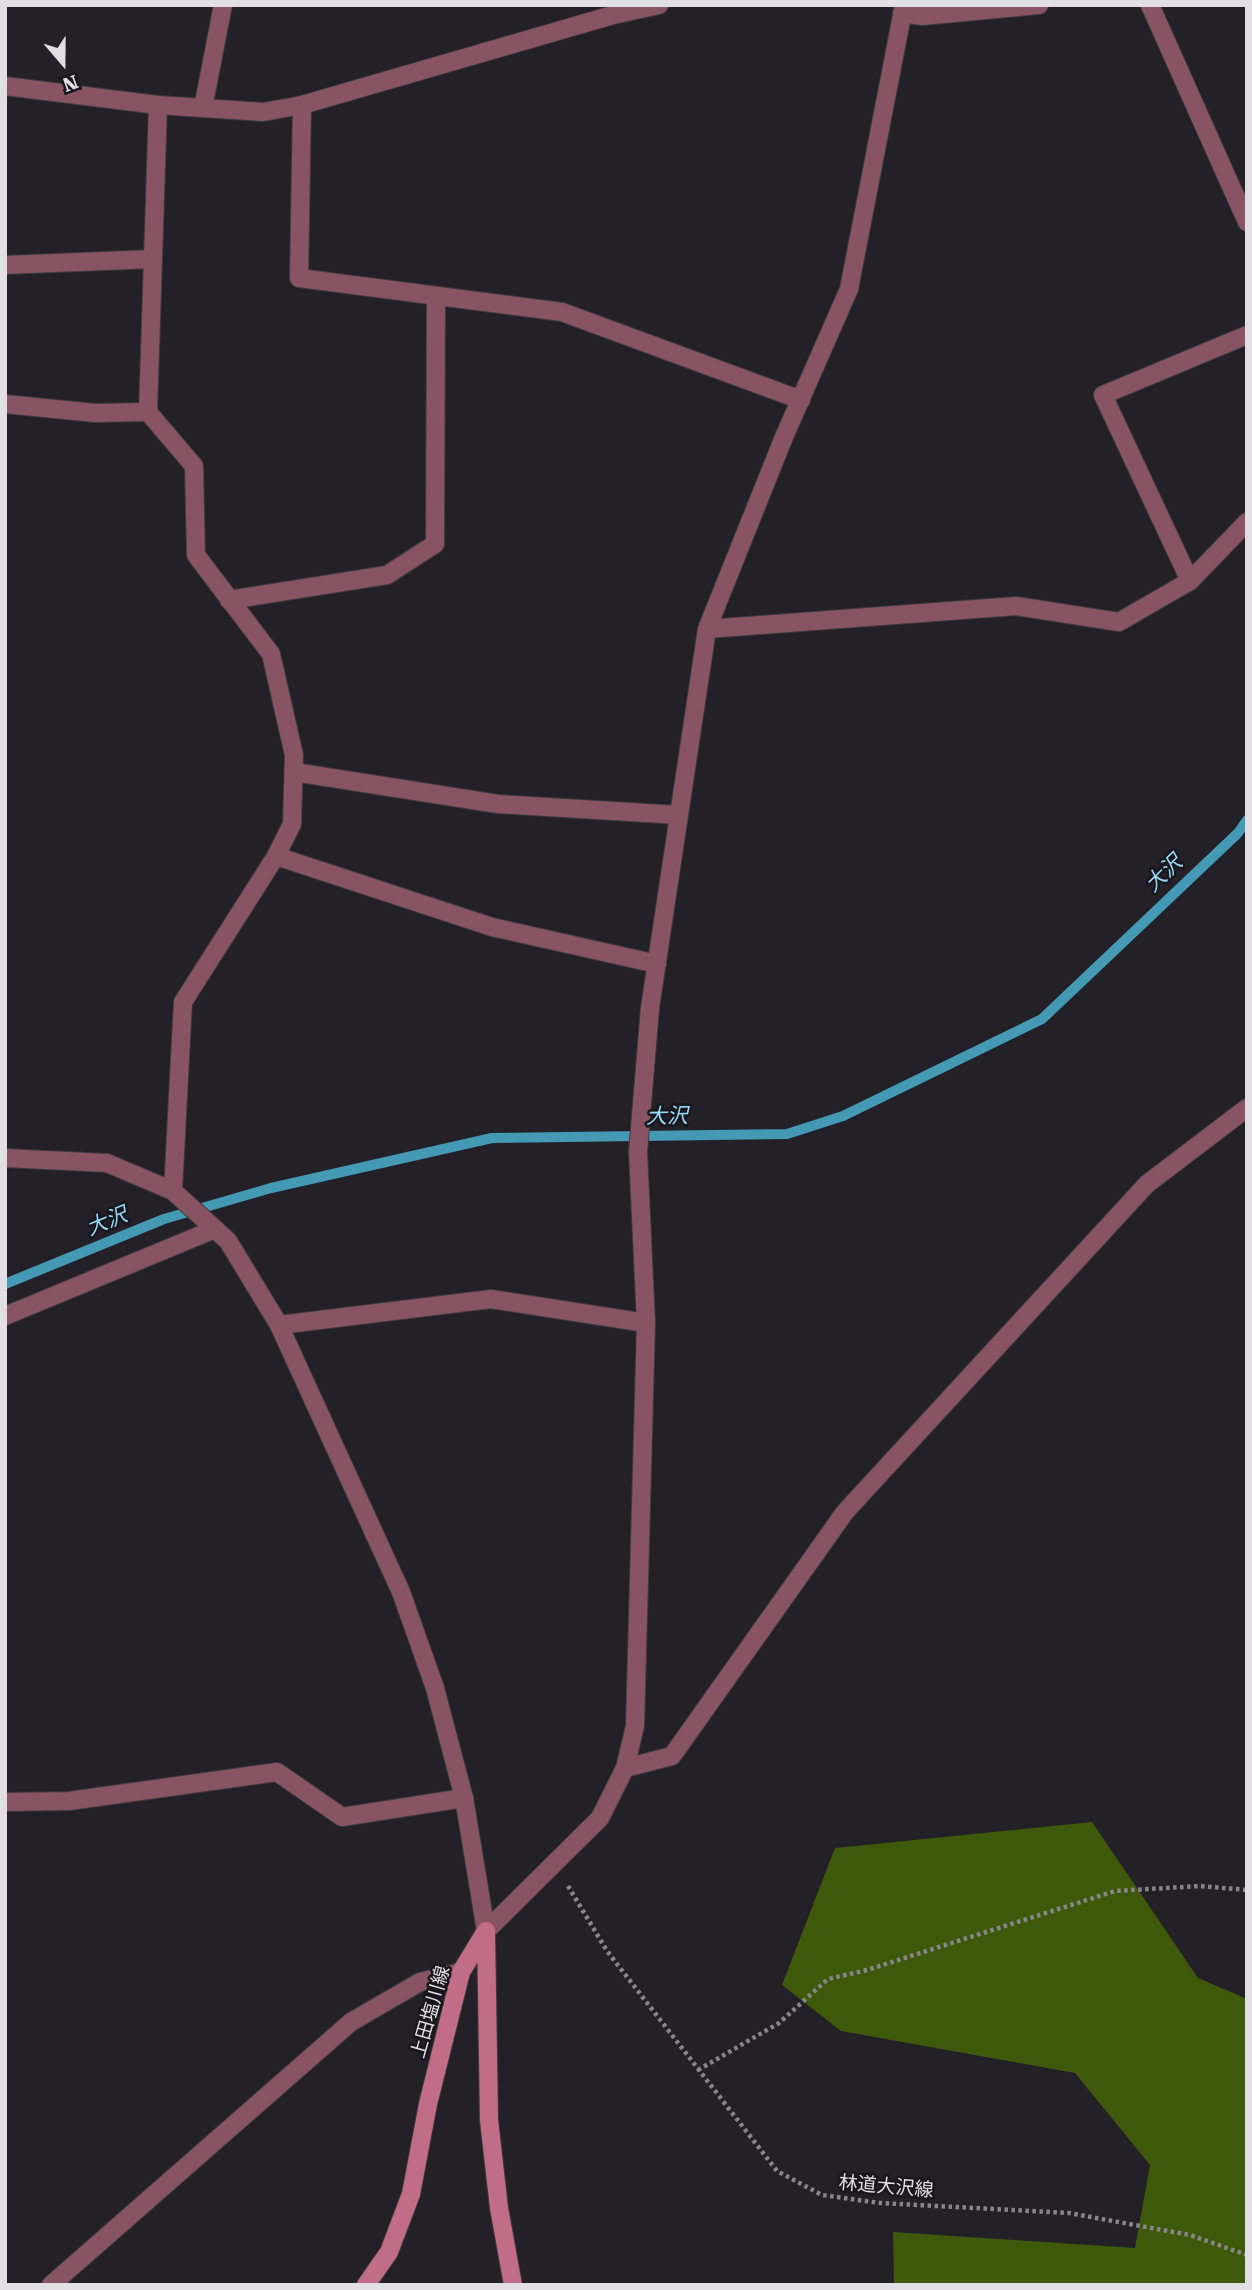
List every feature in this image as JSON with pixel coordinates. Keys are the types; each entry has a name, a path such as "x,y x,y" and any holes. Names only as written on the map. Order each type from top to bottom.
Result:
{"main road":[{"name":"上田塩川線","path":"366,2285 389,2252 411,2194 428,2104 461,1972 486,1931"},
{"path":"486,1931 489,2120 499,2208 513,2285"}],"street":[{"path":"203,108 223,5"},
{"path":"5,86 158,105 262,112 302,105 613,10 659,5"},
{"path":"486,1931 600,1818 625,1768 635,1726 646,1323 638,1152 657,964 708,629 849,289 903,9 922,16 1039,5"},
{"path":"1150,5 1242,199 1247,222"},
{"path":"158,105 148,412 194,466 196,555 271,654 294,755 292,824 276,856 183,1002 173,1191"},
{"path":"302,105 299,278 562,312 801,400"},
{"path":"5,265 153,259"},
{"path":"229,600 387,575 435,544 436,296"},
{"path":"1190,581 1103,395 1247,335"},
{"path":"5,404 95,413 148,412"},
{"path":"708,629 1016,606 1119,622 1190,581 1247,522"},
{"path":"294,772 498,804 679,816"},
{"path":"276,856 492,927 657,964"},
{"path":"625,1768 672,1756 845,1512 1147,1184 1247,1108"},
{"path":"5,1158 107,1163 173,1191 228,1241 279,1325 401,1592 435,1688 464,1798 486,1931"},
{"path":"5,1316 215,1229"},
{"path":"279,1325 491,1298 646,1323"},
{"path":"5,1802 69,1801 277,1772 342,1816 464,1798"},
{"path":"51,2285 351,2022 420,1982 461,1972"}],"path":[{"name":"林道大沢線","path":"554,1863 607,1951 778,2171 822,2195 880,2203 1069,2213 1190,2235 1247,2255"},
{"path":"698,2070 779,2023 828,1979 867,1970 1115,1891 1200,1886 1247,1890"}],"green space":[{"path":"1092,1822 1198,1978 1247,1999 1247,2285 894,2285 893,2232 1135,2248 1150,2165 1075,2073 841,2031 782,1985 835,1848"}],"waterway":[{"name":"大沢","path":"5,1284 164,1219 271,1188 492,1138 787,1134 843,1116 1042,1019 1238,833 1247,820"}]}
